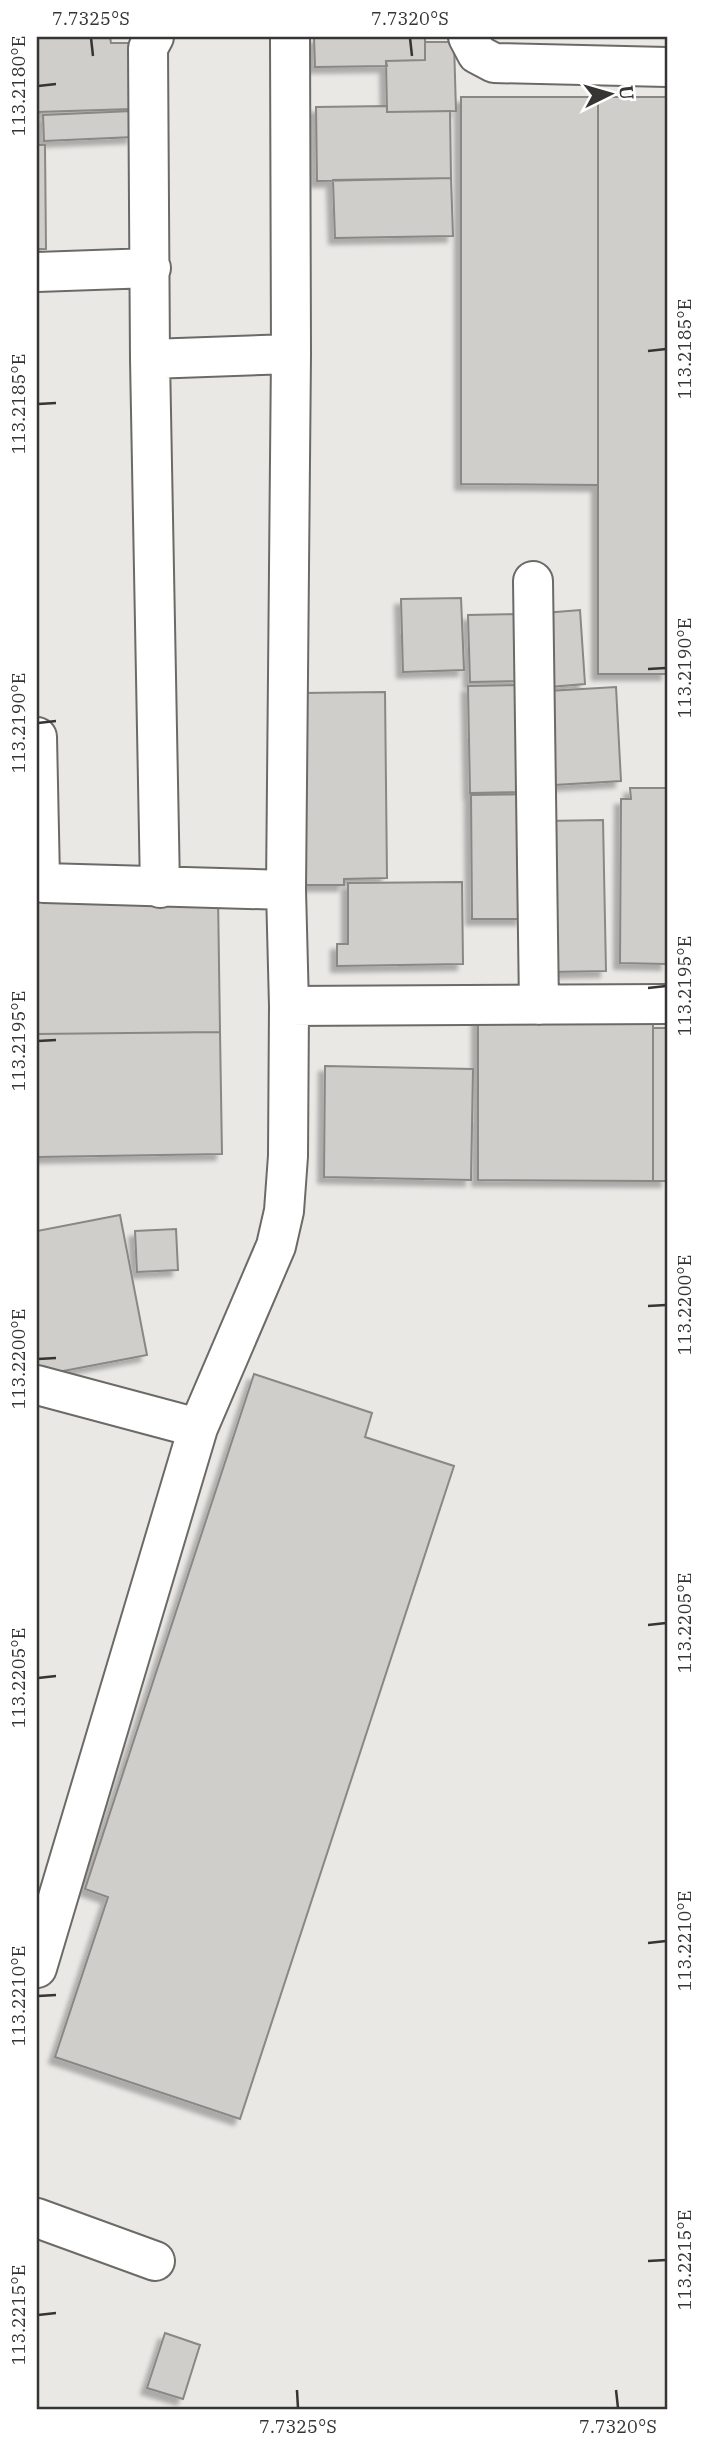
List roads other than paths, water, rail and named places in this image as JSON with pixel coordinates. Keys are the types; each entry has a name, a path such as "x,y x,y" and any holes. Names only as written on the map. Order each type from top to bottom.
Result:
{"lane":[{"path":"154,37 148,48 150,359 160,888"},
{"path":"37,1968 198,1428 276,1246 284,1211 288,1156 289,1006 286,890 291,354 290,37"},
{"path":"468,37 477,54 494,63 667,67"},
{"path":"37,272 151,268"},
{"path":"150,359 291,354"},
{"path":"533,581 539,1005"},
{"path":"37,737 40,879 49,885 286,890"},
{"path":"289,1006 667,1004"},
{"path":"37,1385 198,1428"},
{"path":"37,2218 155,2261"}]}
